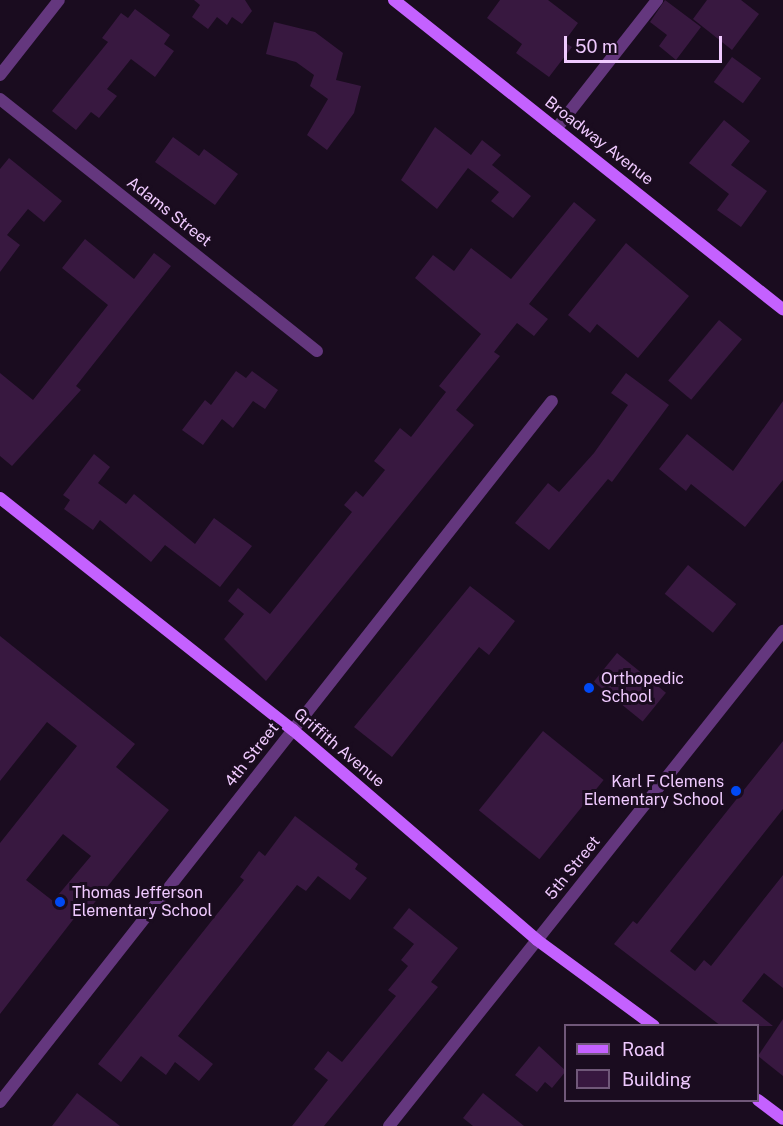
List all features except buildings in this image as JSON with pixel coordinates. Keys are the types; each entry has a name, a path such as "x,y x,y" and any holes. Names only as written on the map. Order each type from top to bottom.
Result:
{"main road":[{"name":"Broadway Avenue","path":"394,0 783,309"},
{"name":"Griffith Avenue","path":"0,498 293,730 537,940 651,1024"},
{"path":"759,1101 783,1119"}],"street":[{"path":"0,75 59,0"},
{"path":"556,129 657,0"},
{"name":"Adams Street","path":"0,99 317,351"},
{"name":"4th Street","path":"0,1102 552,401"},
{"name":"5th Street","path":"389,1126 783,631"}],"place":[{"name":"Orthopedic School","path":"589,688"},
{"name":"Karl F Clemens Elementary School","path":"736,791"},
{"name":"Thomas Jefferson Elementary School","path":"60,902"}]}
